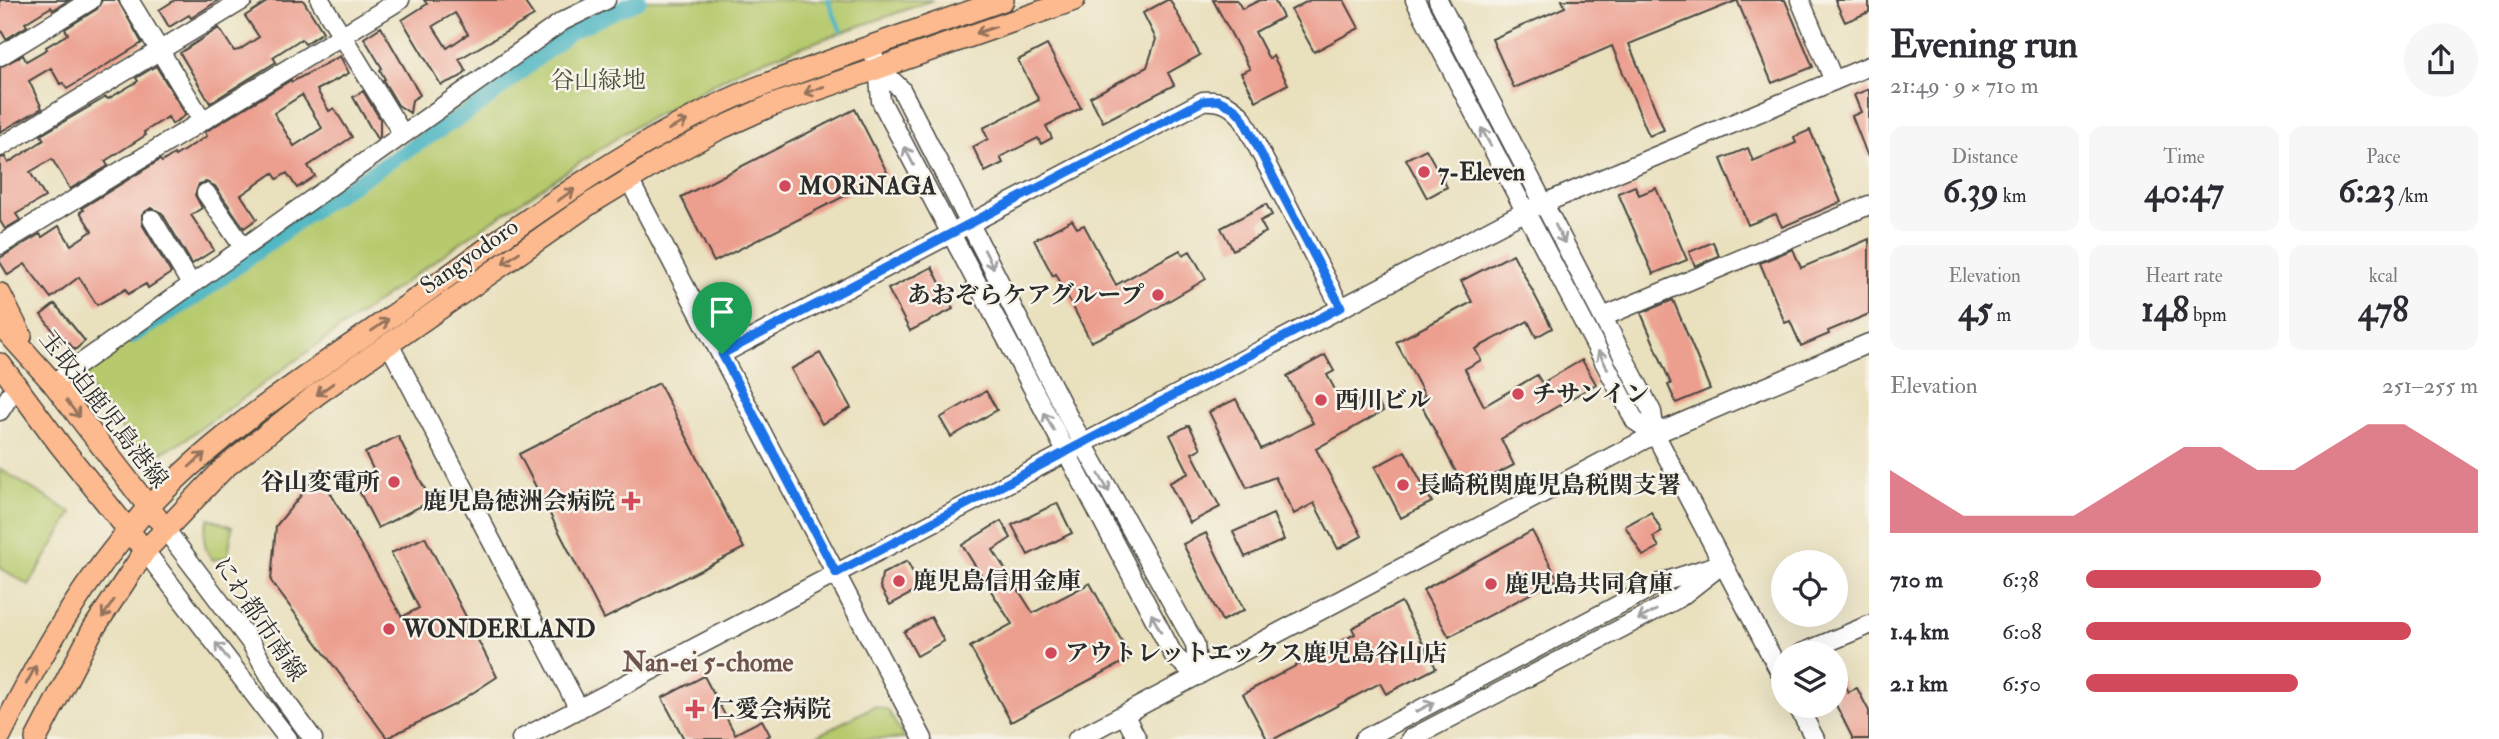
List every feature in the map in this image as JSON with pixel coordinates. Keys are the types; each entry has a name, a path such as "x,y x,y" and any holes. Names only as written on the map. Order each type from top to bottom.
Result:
{"main road":[{"name":"Sangyodoro","path":"0,736 33,670 80,594 129,530 205,453 267,405 458,270 619,160 666,132 746,92 1003,0"},
{"name":"Sangyodoro","path":"36,739 92,631 145,551 164,529 224,468 265,434 389,344 628,178 717,130 770,106 1074,0"},
{"path":"0,294 30,356"},
{"name":"玉取迫鹿児島港線","path":"0,324 53,383 164,529"},
{"path":"0,364 145,551"},
{"path":"0,370 16,386"}],"street":[{"path":"0,56 91,0"},
{"path":"128,0 202,120"},
{"path":"0,147 243,0"},
{"path":"320,0 402,133"},
{"path":"0,245 400,0"},
{"path":"53,383 562,21 606,0"},
{"path":"1415,0 1635,421 1655,434"},
{"path":"1438,0 1652,412 1655,434 1771,650"},
{"path":"1801,0 1834,81"},
{"path":"870,46 878,67 881,101 950,234 1174,656 1198,676"},
{"path":"521,739 1526,211 1869,66"},
{"path":"878,67 901,89 1082,443 1195,644 1198,676"},
{"path":"722,354 1203,101 1218,100 1234,108 1242,117 1341,307"},
{"path":"628,178 923,739"},
{"path":"206,193 243,247"},
{"path":"1603,317 1869,205"},
{"path":"152,219 191,284"},
{"path":"1077,739 1655,434 1869,343"},
{"path":"389,344 579,709"},
{"path":"0,411 16,386"},
{"name":"にわ都市南線","path":"164,529 251,643 279,692 313,739"},
{"name":"にわ都市南線","path":"145,551 288,739"},
{"path":"1364,739 1660,583 1723,563"},
{"path":"1410,739 1679,598 1723,563"},
{"path":"1831,641 1869,625"},
{"path":"1124,714 1137,739"},
{"path":"1804,718 1815,739"}],"green space":[{"name":"谷山緑地","path":"631,0 933,0 745,67 630,129 461,242 179,444 159,453 143,455 76,373 569,29"},
{"path":"0,469 72,513 29,585 0,568"},
{"path":"209,518 232,527 228,557 213,560 207,550 204,534"},
{"path":"874,706 888,710 904,739 811,739"}],"building":[{"path":"0,0 69,0 53,10 51,7 25,23 27,26 6,39 0,29"},
{"path":"102,0 118,0 142,43 67,89 63,83 60,84 51,68 29,81 42,108 0,132 0,67 23,55 26,61 47,49 46,47 68,34 65,29 97,9"},
{"path":"175,0 219,0 191,18 189,15 169,27 159,10"},
{"path":"270,0 303,0 323,32 305,44 301,39 273,57 276,62 210,103 180,53 219,28 234,51 239,50 259,37 245,16"},
{"path":"424,0 523,0 534,16 459,59 466,71 460,77 441,85 402,20 427,4","holes":["455,13 468,34 447,48 433,26"]},
{"path":"1170,0 1200,55 1168,73 1174,85 1103,122 1090,97 1147,67 1156,39 1143,13"},
{"path":"1213,0 1237,0 1242,9 1260,0 1274,0 1283,17 1255,32 1269,59 1273,56 1288,84 1256,101 1241,73 1250,69"},
{"path":"1310,0 1344,0 1359,28 1314,52 1291,10"},
{"path":"1562,0 1736,1 1629,44 1664,130 1649,136 1612,46 1514,88 1492,39 1565,7"},
{"path":"1737,0 1785,0 1813,67 1772,83"},
{"path":"1835,0 1869,0 1869,12 1845,22"},
{"path":"381,27 420,95 412,100 410,113 398,105 383,80 385,79 380,70 382,68 364,38"},
{"path":"1047,45 1081,108 1046,126 1052,138 1041,144 1038,138 1000,157 1003,163 985,172 973,147 988,139 983,128 1039,100 1018,60"},
{"path":"340,56 349,73 317,90 329,111 334,108 352,137 308,166 315,176 297,188 287,173 277,179 273,173 241,195 257,219 244,228 215,186 206,182 199,184 195,195 202,208 191,215 214,250 192,264 162,213 151,208 142,214 142,224 171,273 148,288 146,284 128,294 126,289 97,305 79,277 51,298 25,264 8,275 0,258 59,226 71,245 92,231 80,212 84,210 82,208 160,160 162,162 174,154 175,156 207,136 205,132 291,80 292,82","holes":["302,95 322,128 294,146 274,113"]},
{"path":"156,66 186,115 172,124 168,117 144,132 146,135 105,161 108,166 70,189 52,159 30,172 45,197 16,214 20,220 5,229 0,221 0,158 5,157 8,163 44,140 41,135 138,81 136,78"},
{"path":"1869,89 1868,157 1852,116 1861,112 1854,95"},
{"path":"363,91 380,119 380,137 377,139 353,97"},
{"name":"MORiNAGA","path":"855,109 888,174 714,262 681,197"},
{"path":"1810,130 1841,202 1782,227 1776,214 1748,225 1721,159 1748,148 1753,161 1796,143 1794,137"},
{"path":"1426,149 1447,187 1427,198 1406,159"},
{"path":"1635,186 1639,195 1656,188 1687,260 1653,274 1618,193"},
{"path":"1266,204 1272,215 1260,221 1266,232 1233,250 1221,228"},
{"path":"1072,220 1077,228 1084,225 1116,285 1180,250 1183,255 1190,251 1206,279 1136,320 1091,342 1056,274 1053,276 1034,240"},
{"path":"1869,239 1869,314 1801,346 1790,321 1785,323 1760,263 1793,249 1801,268"},
{"path":"1713,242 1719,256 1695,266 1689,252"},
{"path":"1513,254 1552,328 1536,337 1528,321 1475,349 1481,360 1465,369 1484,406 1537,375 1542,383 1582,360 1596,384 1501,439 1514,465 1465,490 1419,400 1425,396 1396,342 1472,302 1461,281"},
{"path":"932,267 953,309 910,331 888,289"},
{"path":"1673,300 1710,389 1676,403 1668,385 1671,384 1641,313"},
{"path":"55,304 85,341 75,350 65,339 62,342 41,315"},
{"path":"820,353 851,408 822,424 791,369"},
{"path":"1325,355 1334,371 1327,375 1345,408 1373,393 1383,411 1316,449 1362,536 1338,549 1314,503 1294,514 1275,477 1247,488 1209,412 1236,399 1261,449 1313,423 1287,376"},
{"name":"鹿児島徳洲会病院","path":"659,383 744,548 604,619 519,454"},
{"path":"986,391 997,410 951,437 940,418"},
{"path":"1189,425 1201,448 1192,453 1220,507 1190,523 1169,483 1189,473 1170,435"},
{"name":"谷山変電所","path":"398,436 431,501 378,528 357,487 377,477 365,453"},
{"name":"長崎税関鹿児島税関支署","path":"1405,451 1432,502 1401,518 1375,467"},
{"name":"WONDERLAND","path":"319,473 402,617 419,608 391,553 425,537 497,677 454,705 387,738 271,581 276,526"},
{"path":"1057,503 1072,533 1028,555 1012,525"},
{"path":"1651,512 1662,532 1653,537 1659,547 1643,556 1625,526"},
{"path":"1273,514 1284,540 1245,557 1233,532"},
{"name":"アウトレットエックス鹿児島谷山店","path":"1001,521 1011,538 993,550 1033,613 1090,583 1131,658 1011,722 970,647 1012,624 962,545"},
{"name":"鹿児島共同倉庫","path":"1532,531 1558,579 1449,637 1423,590"},
{"path":"1206,533 1244,610 1222,621 1183,544"},
{"name":"鹿児島信用金庫","path":"907,561 921,588 890,605 880,587 882,574"},
{"path":"1401,602 1436,668 1386,694 1380,683 1274,739 1267,739 1243,694 1355,634 1352,628"},
{"path":"931,617 944,641 917,656 904,632"},
{"name":"仁愛会病院","path":"704,676 735,734 762,720 770,735 763,739 684,739 662,698"},
{"path":"1857,688 1869,711 1869,739 1853,739 1842,718 1848,718 1848,692"}],"waterway":[{"path":"132,336 197,296 323,203 480,105 570,32 639,0"},
{"path":"828,0 841,31"}],"place":[{"name":"7-Eleven","path":"1424,172"},
{"name":"MORiNAGA","path":"785,186"},
{"name":"あおぞらケアグループ","path":"1158,295"},
{"name":"チサンイン","path":"1518,394"},
{"name":"西川ビル","path":"1321,400"},
{"name":"谷山変電所","path":"394,482"},
{"name":"長崎税関鹿児島税関支署","path":"1403,485"},
{"name":"鹿児島徳洲会病院","path":"631,501"},
{"name":"鹿児島信用金庫","path":"899,581"},
{"name":"鹿児島共同倉庫","path":"1491,584"},
{"name":"WONDERLAND","path":"389,629"},
{"name":"アウトレットエックス鹿児島谷山店","path":"1051,653"},
{"name":"仁愛会病院","path":"695,709"}],"district":[{"name":"Nan-ei 5-chome","path":"708,662"}],"route":[{"path":"1218,100 1234,108 1242,117 1341,307 836,573 722,354 1203,101 1218,100"}]}
